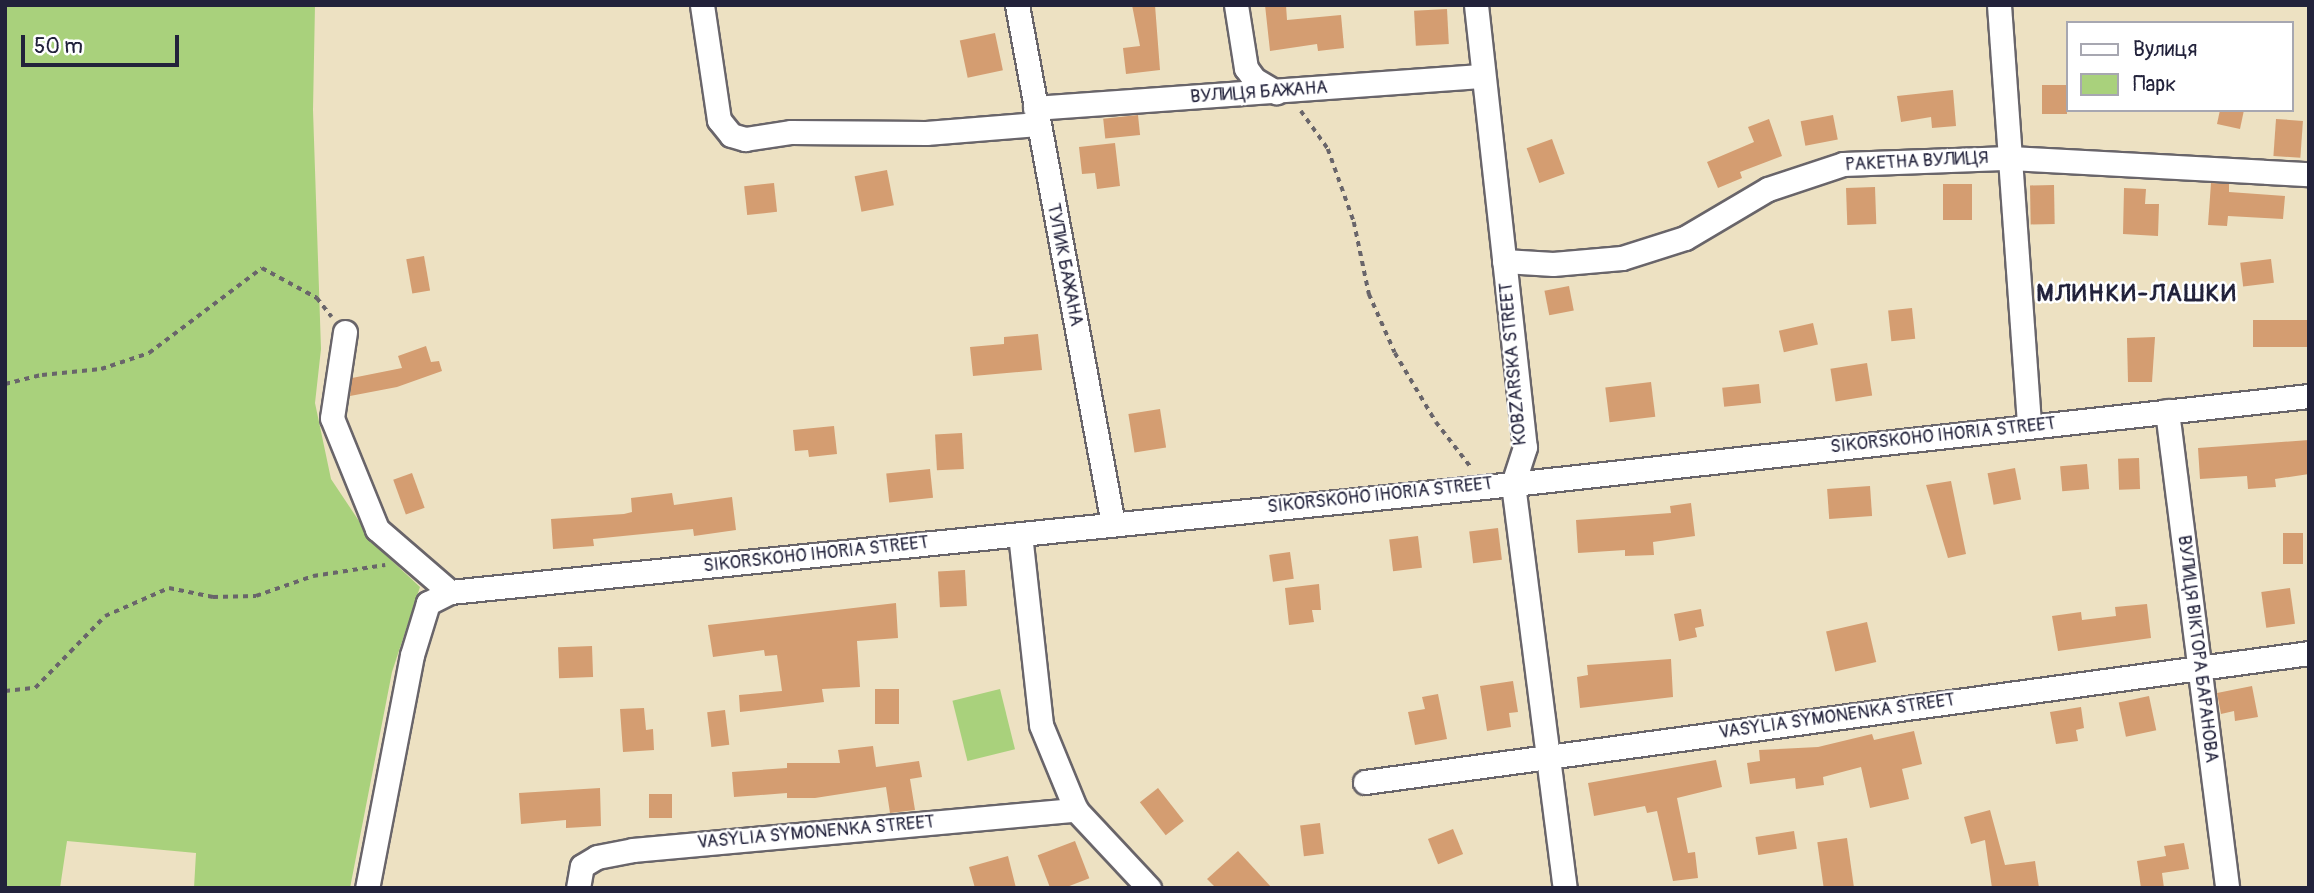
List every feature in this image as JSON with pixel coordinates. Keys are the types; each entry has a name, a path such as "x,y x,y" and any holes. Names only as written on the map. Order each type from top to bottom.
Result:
{"street":[{"name":"ВУЛИЦЯ БАЖАНА","path":"702,5 719,120 732,135 745,139 791,132 926,133 1036,116 1276,92 1483,76"},
{"name":"ТУПИК БАЖАНА","path":"1017,5 1113,524"},
{"path":"1236,5 1246,68 1254,79 1276,92"},
{"name":"KOBZARSKA STREET","path":"1476,5 1525,447 1513,484 1565,888"},
{"path":"2000,5 2029,426"},
{"name":"РАКЕТНА ВУЛИЦЯ","path":"1504,261 1553,264 1622,258 1685,238 1768,189 1843,164 2010,158 2309,174"},
{"path":"345,332 332,418 377,529 450,592 428,603 412,655 367,888"},
{"name":"SIKORSKOHO IHORIA STREET","path":"450,592 1484,484 1513,484 2309,396"},
{"name":"ВУЛИЦЯ ВІКТОРА БАРАНОВА","path":"2166,411 2227,888"},
{"path":"1020,534 1041,725 1076,810 1149,888"},
{"name":"VASYLIA SYMONENKA STREET","path":"1365,782 2309,653"},
{"name":"VASYLIA SYMONENKA STREET","path":"578,888 582,866 597,857 633,850 1076,810"}],"path":[{"path":"1276,92 1304,113 1328,149 1354,222 1369,294 1395,353 1436,422 1484,484"},
{"path":"5,384 42,374 101,369 149,353 262,268 317,298 345,332"},
{"path":"5,691 35,688 105,616 169,588 213,597 256,596 313,576 412,558"}],"green space":[{"path":"5,5 315,5 313,110 321,349 315,403 331,479 375,545 420,587 392,672 350,888 194,888 196,853 67,841 60,888 5,888"},
{"path":"1000,689 1015,749 967,761 952,701"}],"building":[{"path":"1132,5 1155,5 1160,70 1126,74 1123,48 1140,46"},
{"path":"1265,5 1286,5 1287,20 1341,15 1344,48 1318,51 1317,44 1270,51"},
{"path":"1447,9 1449,44 1416,46 1414,11"},
{"path":"995,33 1003,70 968,78 960,40"},
{"path":"2042,85 2066,85 2067,114 2042,114"},
{"path":"1953,90 1956,126 1932,128 1931,117 1901,122 1897,96"},
{"path":"2220,112 2244,112 2240,129 2217,124"},
{"path":"1138,115 1140,135 1105,139 1103,119"},
{"path":"1833,115 1838,140 1805,146 1801,121"},
{"path":"1769,119 1782,156 1740,172 1742,178 1718,188 1707,162 1754,142 1748,127"},
{"path":"2276,119 2303,121 2300,158 2273,156"},
{"path":"1552,139 1565,174 1539,183 1527,148"},
{"path":"1115,143 1120,186 1097,189 1095,173 1082,174 1079,147"},
{"path":"887,170 894,205 861,212 855,176"},
{"path":"774,183 777,212 747,215 744,186"},
{"path":"2211,183 2229,184 2229,192 2285,196 2283,219 2228,216 2227,226 2208,225"},
{"path":"1943,184 1972,184 1972,220 1943,220"},
{"path":"2030,185 2054,185 2055,224 2031,224"},
{"path":"1875,187 1876,224 1847,225 1846,188"},
{"path":"2124,188 2146,189 2145,204 2159,204 2158,236 2123,234"},
{"path":"424,256 430,290 412,294 406,259"},
{"path":"2271,259 2274,283 2243,287 2240,263"},
{"path":"1569,286 1574,311 1549,315 1544,291"},
{"path":"1912,308 1915,339 1891,341 1888,311"},
{"path":"2253,320 2309,320 2309,347 2253,347"},
{"path":"1813,323 1818,344 1784,352 1779,331"},
{"path":"1038,334 1042,370 973,376 970,347 1004,344 1004,337"},
{"path":"2155,337 2152,382 2128,382 2127,338"},
{"path":"426,346 431,362 439,361 442,371 397,387 350,396 352,378 402,368 398,356"},
{"path":"1867,363 1872,396 1836,401 1830,369"},
{"path":"1651,382 1655,417 1610,422 1605,388"},
{"path":"1759,384 1761,403 1724,407 1722,388"},
{"path":"1160,409 1166,448 1134,453 1128,414"},
{"path":"834,426 837,454 809,457 808,450 795,451 793,430"},
{"path":"962,433 964,469 937,470 935,434"},
{"path":"2309,440 2309,474 2275,479 2276,487 2248,489 2247,476 2200,479 2198,448"},
{"path":"2139,458 2140,489 2119,490 2118,459"},
{"path":"2087,464 2089,489 2062,491 2060,466"},
{"path":"2015,468 2021,499 1994,505 1988,473"},
{"path":"930,469 933,498 889,502 886,474"},
{"path":"412,473 425,508 406,515 393,480"},
{"path":"1951,481 1966,554 1948,558 1926,485"},
{"path":"1870,486 1872,516 1829,519 1827,489"},
{"path":"672,493 674,505 732,497 736,530 694,536 693,529 593,539 594,546 553,549 551,519 624,514 632,512 631,498"},
{"path":"1691,503 1695,536 1653,542 1654,555 1625,556 1625,550 1578,553 1576,520 1671,513 1670,506"},
{"path":"1498,528 1502,560 1473,563 1469,532"},
{"path":"2283,533 2303,533 2303,564 2283,564"},
{"path":"1418,536 1422,568 1393,571 1389,540"},
{"path":"1290,552 1294,579 1273,582 1269,555"},
{"path":"965,570 967,606 940,607 938,571"},
{"path":"1319,584 1321,610 1312,610 1314,622 1289,625 1285,588"},
{"path":"2290,588 2295,624 2266,628 2261,592"},
{"path":"896,603 898,638 857,641 860,687 822,689 824,702 740,712 739,695 782,691 777,655 765,656 764,650 713,657 708,625"},
{"path":"2147,604 2151,638 2058,651 2052,616 2081,612 2082,620 2116,616 2115,607"},
{"path":"1701,609 1704,626 1695,628 1697,637 1679,641 1674,614"},
{"path":"1867,622 1876,662 1835,671 1826,631"},
{"path":"592,646 593,677 559,678 558,647"},
{"path":"1671,659 1673,697 1580,708 1577,677 1588,675 1587,665"},
{"path":"1513,681 1518,712 1509,713 1511,727 1487,731 1480,686"},
{"path":"2252,686 2258,717 2235,721 2234,711 2221,714 2217,693"},
{"path":"875,689 899,689 899,724 875,724"},
{"path":"1438,694 1447,739 1415,745 1408,712 1425,709 1422,697"},
{"path":"2149,696 2156,730 2126,737 2119,702"},
{"path":"2081,707 2084,728 2076,730 2078,741 2056,744 2050,712"},
{"path":"644,708 646,730 653,729 654,750 623,752 620,709"},
{"path":"725,710 729,745 711,747 707,712"},
{"path":"1914,731 1922,764 1902,769 1909,799 1870,808 1861,767 1823,777 1824,785 1796,789 1795,778 1750,784 1747,763 1760,761 1759,750 1818,747 1872,734 1874,740"},
{"path":"873,746 876,767 919,761 922,777 910,779 915,810 890,813 886,787 815,798 787,798 787,793 734,797 732,772 787,768 787,763 840,763 838,750"},
{"path":"1716,760 1722,787 1677,798 1688,853 1695,852 1698,878 1673,881 1657,811 1647,813 1645,806 1594,816 1588,783"},
{"path":"600,788 601,826 566,828 566,820 521,824 519,793"},
{"path":"1158,788 1184,821 1166,835 1140,802"},
{"path":"649,794 672,794 672,818 649,818"},
{"path":"1990,810 2005,865 2035,861 2039,888 1992,888 1985,840 1971,844 1964,817"},
{"path":"1320,823 1324,854 1304,856 1300,825"},
{"path":"1453,829 1463,854 1438,864 1428,839"},
{"path":"1794,831 1797,849 1758,855 1755,837"},
{"path":"1847,838 1854,888 1824,888 1817,842"},
{"path":"1075,841 1089,878 1064,888 1050,888 1038,855"},
{"path":"2184,843 2189,869 2162,873 2164,888 2141,888 2137,861 2166,856 2164,846"},
{"path":"1238,851 1272,888 1216,888 1207,879"},
{"path":"1008,856 1016,888 975,888 969,867"}],"district":[{"name":"МЛИНКИ-ЛАШКИ","path":"2137,294"}]}
